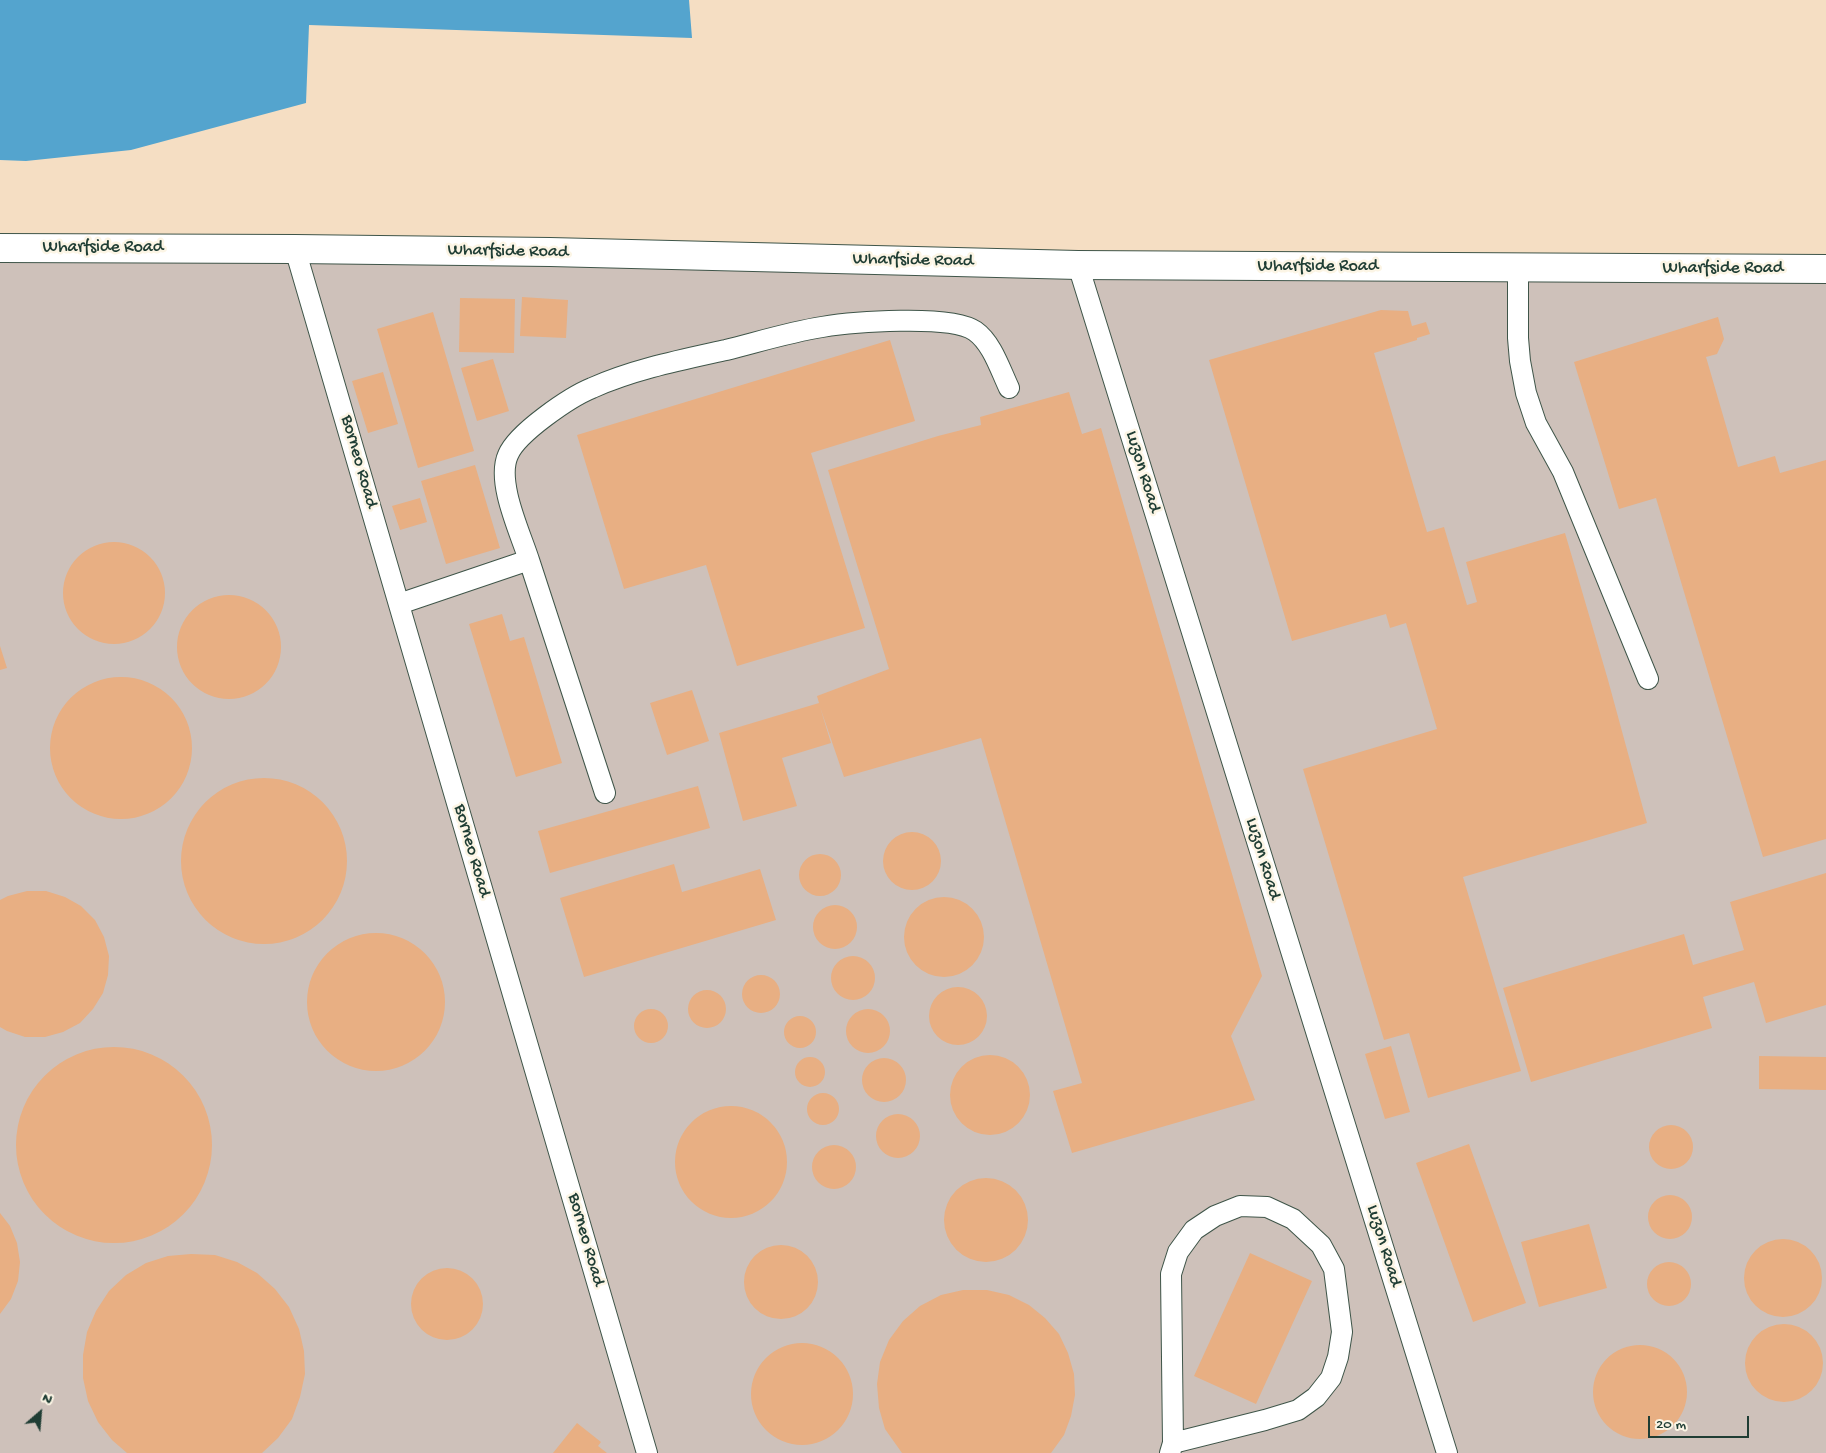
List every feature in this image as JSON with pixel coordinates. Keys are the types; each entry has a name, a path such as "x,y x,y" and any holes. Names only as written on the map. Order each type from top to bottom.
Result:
{"street":[{"name":"Wharfside Road","path":"0,248 550,252 1078,265 1826,270"}],"lane":[{"name":"Borneo Road","path":"295,249 647,1453"},
{"name":"Luzon Road","path":"1078,265 1447,1453"},
{"path":"1518,268 1518,338 1526,393 1536,423 1563,472 1648,679"},
{"path":"605,793 504,485 503,470 508,453 529,429 564,403 591,388 636,371 822,327 878,322 931,321 955,324 974,330 987,343 1009,388"},
{"path":"399,604 529,560"},
{"path":"1240,1206 1267,1207 1293,1219 1322,1245 1334,1269 1342,1332 1338,1357 1331,1378 1316,1397 1298,1410 1171,1448 1171,1274 1178,1252 1194,1230 1215,1216 1240,1206"}],"shaded area":[{"path":"455,256 1826,275 1826,1453 0,1453 0,262"}],"water":[{"path":"0,0 689,0 692,38 309,25 306,103 131,150 26,161 0,160"}],"building":[{"path":"522,297 568,300 566,338 520,336"},
{"path":"460,298 515,299 514,353 459,352"},
{"path":"1381,310 1408,311 1412,326 1426,322 1430,334 1417,338 1417,340 1374,353 1427,532 1444,527 1467,605 1477,602 1466,562 1565,533 1647,823 1463,877 1521,1071 1428,1098 1409,1033 1384,1040 1303,769 1437,729 1406,623 1390,628 1386,614 1292,641 1209,360"},
{"path":"433,312 474,451 418,468 377,329"},
{"path":"1718,317 1724,339 1717,354 1706,357 1738,467 1775,456 1780,473 1826,460 1826,839 1763,857 1656,498 1619,509 1574,362"},
{"path":"890,340 915,421 811,453 865,628 737,666 706,565 624,589 577,435"},
{"path":"493,359 509,411 477,421 461,368"},
{"path":"383,372 398,424 368,433 352,381"},
{"path":"1069,392 1082,434 1101,428 1262,976 1231,1036 1255,1100 1072,1153 1053,1091 1082,1083 981,738 844,777 820,707 831,743 782,758 797,806 743,821 719,733 819,703 817,696 889,669 828,470 938,436 981,425 980,417"},
{"path":"475,465 500,548 446,564 421,481"},
{"path":"420,498 427,522 400,530 392,506"},
{"path":"114,542 133,546 150,557 161,574 165,593 161,612 150,629 133,640 114,644 95,640 78,629 67,612 63,593 67,574 78,557 95,546"},
{"path":"229,595 249,599 266,610 277,627 281,647 277,667 266,684 249,695 229,699 209,695 192,684 181,667 177,647 181,627 192,610 209,599"},
{"path":"502,614 510,641 524,637 562,763 516,777 469,624"},
{"path":"0,646 7,668 0,670"},
{"path":"121,677 135,678 148,682 161,689 171,698 180,708 187,721 191,734 191,762 187,775 180,788 171,798 161,807 148,814 135,818 121,819 107,818 94,814 81,807 71,798 62,788 55,775 51,762 50,748 51,734 55,721 62,708 71,698 81,689 94,682 107,678"},
{"path":"692,690 709,741 667,755 650,703"},
{"path":"272,778 288,781 303,787 323,802 341,829 346,845 346,877 341,893 323,920 303,935 288,941 256,944 240,941 225,935 200,914 190,900 184,885 181,853 184,837 190,822 211,797 225,787 240,781"},
{"path":"698,786 710,828 550,873 538,831"},
{"path":"906,832 918,832 928,836 937,845 941,867 933,882 918,890 906,890 896,886 887,877 883,867 883,855 887,845 896,836"},
{"path":"824,854 832,857 838,863 841,875 838,887 832,893 816,896 808,893 802,887 799,871 802,863 808,857"},
{"path":"674,864 682,892 760,869 776,920 584,977 560,898"},
{"path":"1826,873 1826,1005 1766,1023 1754,982 1703,997 1712,1028 1531,1082 1503,988 1684,934 1693,965 1744,950 1730,902"},
{"path":"27,891 46,891 65,897 81,906 95,920 104,937 109,956 108,975 103,993 93,1009 80,1023 63,1032 45,1037 25,1037 0,1027 0,900"},
{"path":"944,897 959,900 972,909 981,922 984,937 981,952 972,965 959,974 944,977 929,974 916,965 907,952 904,937 907,922 916,909 929,900"},
{"path":"835,905 847,909 853,915 857,927 853,939 847,945 835,949 823,945 817,939 813,927 817,915 823,909"},
{"path":"376,933 402,939 414,945 424,954 433,964 439,976 445,1002 439,1028 433,1040 424,1050 414,1059 402,1065 376,1071 350,1065 338,1059 328,1050 319,1040 313,1028 307,1002 313,976 319,964 328,954 338,945 350,939"},
{"path":"853,956 865,960 871,966 875,978 871,990 865,996 853,1000 841,996 835,990 831,978 835,966 841,960"},
{"path":"761,975 768,976 774,981 779,987 779,1001 774,1007 768,1012 761,1013 754,1012 748,1007 743,1001 742,994 743,987 748,981 754,976"},
{"path":"952,987 964,987 979,995 987,1010 987,1022 979,1037 964,1045 952,1045 937,1037 929,1022 929,1010 937,995"},
{"path":"707,990 720,996 726,1009 720,1022 707,1028 694,1022 688,1009 694,996"},
{"path":"651,1009 658,1010 663,1014 667,1019 667,1033 663,1038 658,1042 651,1043 644,1042 639,1038 635,1033 634,1026 635,1019 639,1014 644,1010"},
{"path":"868,1009 880,1013 886,1019 890,1031 886,1043 880,1049 868,1053 856,1049 850,1043 846,1031 850,1019 856,1013"},
{"path":"800,1016 811,1021 816,1032 811,1043 800,1048 789,1043 784,1032 789,1021"},
{"path":"1391,1046 1410,1112 1385,1119 1365,1054"},
{"path":"104,1047 124,1047 143,1051 160,1058 169,1063 190,1083 205,1107 212,1135 212,1155 205,1183 196,1200 176,1221 160,1232 143,1239 124,1243 104,1243 76,1236 59,1227 32,1200 20,1174 16,1155 16,1135 23,1107 32,1090 59,1063 85,1051"},
{"path":"990,1055 1005,1058 1018,1067 1027,1080 1030,1095 1027,1110 1018,1123 1005,1132 990,1135 975,1132 962,1123 953,1110 950,1095 953,1080 962,1067 975,1058"},
{"path":"1759,1056 1826,1057 1826,1090 1759,1089"},
{"path":"810,1057 821,1061 825,1072 821,1083 810,1087 799,1083 795,1072 799,1061"},
{"path":"884,1058 896,1062 902,1068 906,1080 902,1092 896,1098 884,1102 872,1098 866,1092 862,1080 866,1068 872,1062"},
{"path":"823,1093 834,1098 839,1109 834,1120 823,1125 812,1120 807,1109 812,1098"},
{"path":"731,1106 753,1110 771,1122 783,1140 787,1162 783,1184 771,1202 753,1214 731,1218 709,1214 691,1202 679,1184 675,1162 679,1140 691,1122 709,1110"},
{"path":"898,1114 910,1118 916,1124 920,1136 916,1148 910,1154 898,1158 886,1154 880,1148 876,1136 880,1124 886,1118"},
{"path":"1671,1125 1683,1129 1689,1135 1693,1147 1689,1159 1683,1165 1671,1169 1659,1165 1653,1159 1649,1147 1653,1135 1659,1129"},
{"path":"1469,1144 1526,1303 1473,1322 1416,1163"},
{"path":"834,1145 846,1149 852,1155 856,1167 852,1179 846,1185 834,1189 822,1185 816,1179 812,1167 816,1155 822,1149"},
{"path":"986,1178 1002,1181 1016,1190 1025,1204 1028,1220 1025,1236 1016,1250 1002,1259 986,1262 970,1259 956,1250 947,1236 944,1220 947,1204 956,1190 970,1181"},
{"path":"1670,1195 1682,1199 1688,1205 1692,1217 1688,1229 1682,1235 1670,1239 1658,1235 1652,1229 1648,1217 1652,1205 1658,1199"},
{"path":"0,1213 10,1226 17,1243 20,1262 18,1281 11,1299 0,1314"},
{"path":"1589,1224 1607,1288 1539,1307 1521,1242"},
{"path":"1783,1239 1798,1242 1810,1251 1819,1263 1822,1278 1819,1293 1810,1305 1798,1314 1783,1317 1768,1314 1756,1305 1747,1293 1744,1278 1747,1263 1756,1251 1768,1242"},
{"path":"781,1245 802,1251 812,1261 818,1282 812,1303 802,1313 781,1319 760,1313 750,1303 744,1282 750,1261 760,1251"},
{"path":"1250,1253 1312,1281 1256,1404 1194,1376"},
{"path":"191,1254 215,1255 237,1262 257,1273 275,1289 289,1307 299,1329 304,1351 305,1374 300,1397 292,1419 278,1438 262,1453 127,1453 112,1440 98,1422 88,1401 83,1378 83,1355 87,1332 96,1311 109,1291 126,1275 146,1263 168,1256"},
{"path":"1669,1262 1681,1266 1687,1272 1691,1284 1687,1296 1681,1302 1669,1306 1657,1302 1651,1296 1647,1284 1651,1272 1657,1266"},
{"path":"440,1268 454,1268 473,1278 483,1297 483,1311 473,1330 454,1340 440,1340 421,1330 411,1311 411,1297 421,1278"},
{"path":"963,1290 987,1290 1009,1295 1029,1305 1045,1318 1059,1334 1068,1353 1074,1374 1075,1395 1071,1416 1064,1435 1051,1453 902,1453 885,1429 879,1408 877,1384 880,1362 889,1340 903,1321 920,1306 941,1295"},
{"path":"1784,1324 1799,1327 1811,1336 1820,1348 1823,1363 1820,1378 1811,1390 1799,1399 1784,1402 1769,1399 1757,1390 1748,1378 1745,1363 1748,1348 1757,1336 1769,1327"},
{"path":"802,1343 821,1347 838,1358 849,1375 853,1394 849,1413 838,1430 821,1441 802,1445 783,1441 766,1430 755,1413 751,1394 755,1375 766,1358 783,1347"},
{"path":"1640,1345 1658,1349 1673,1359 1683,1374 1687,1392 1683,1410 1673,1425 1658,1435 1640,1439 1622,1435 1607,1425 1597,1410 1593,1392 1597,1374 1607,1359 1622,1349"},
{"path":"577,1423 601,1442 598,1446 607,1453 553,1453"}]}
